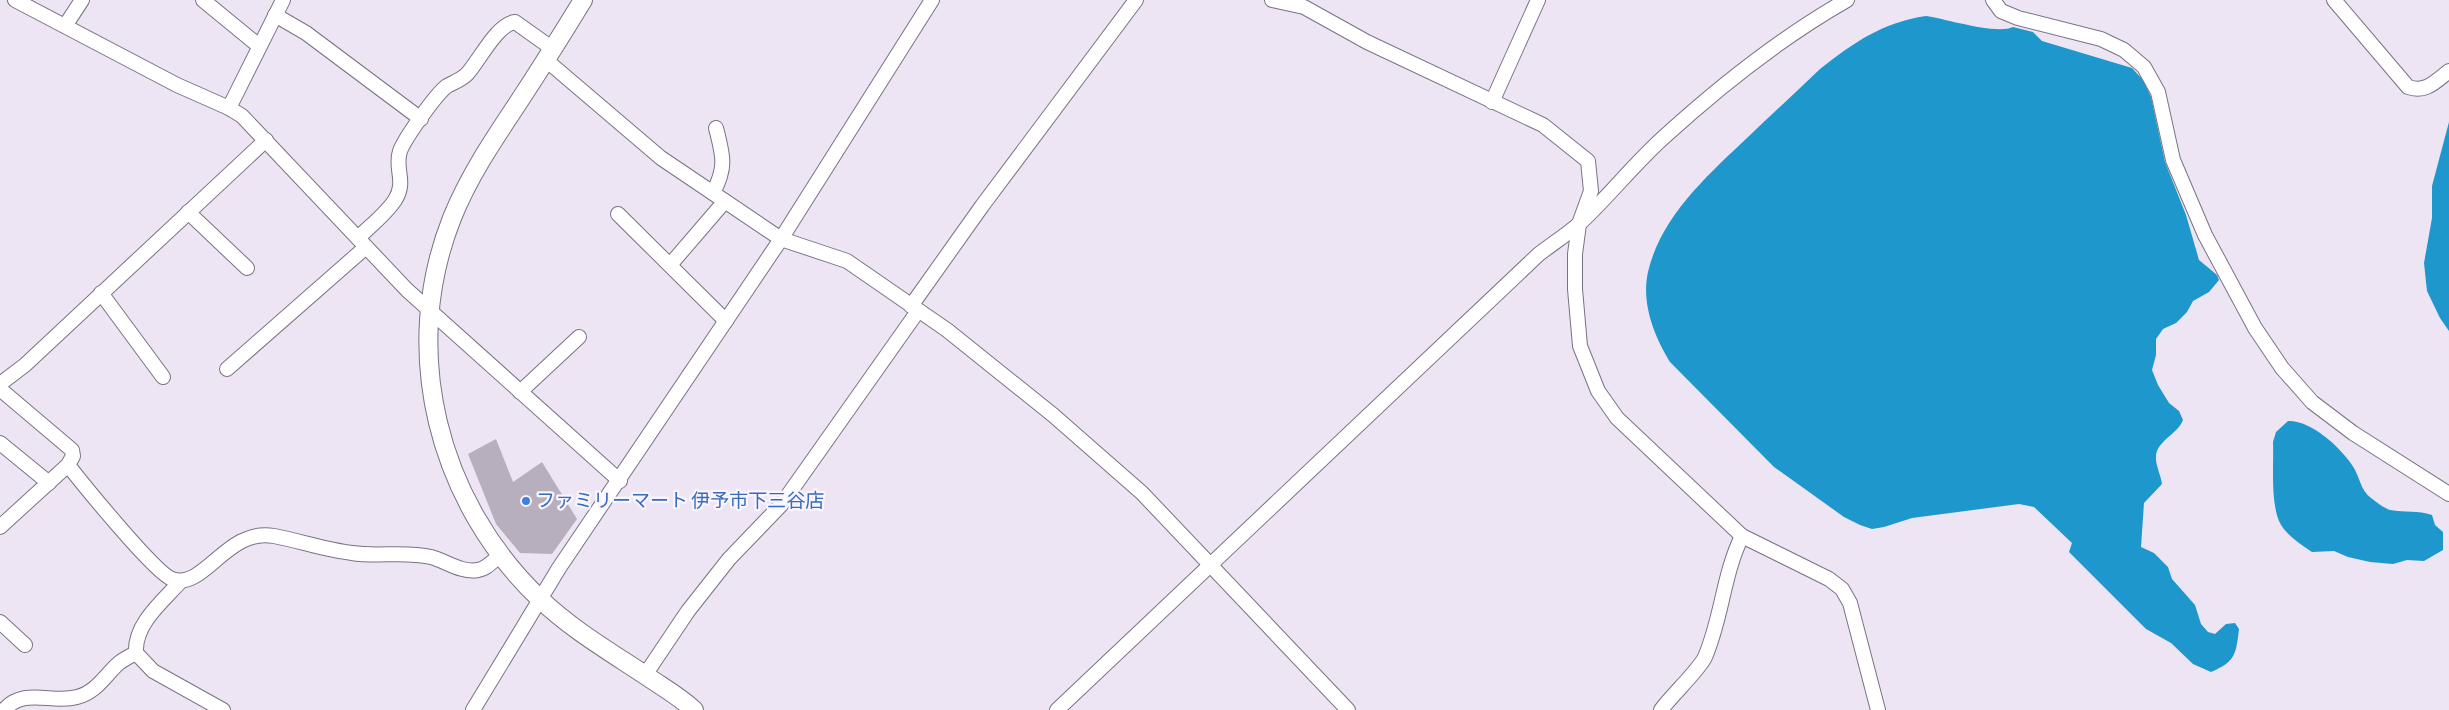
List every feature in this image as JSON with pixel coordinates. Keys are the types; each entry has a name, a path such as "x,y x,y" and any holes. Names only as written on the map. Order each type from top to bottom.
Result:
{"street":[{"path":"16,0 177,85 229,108 242,116 429,311 620,481"},
{"path":"65,26 82,0"},
{"path":"204,0 259,46"},
{"path":"229,108 283,0"},
{"path":"583,0 484,155 466,189 443,244 434,277 429,311 428,371 432,400 446,455 470,509 499,556 540,599 563,618 694,710"},
{"path":"474,710 540,599 782,239 932,0"},
{"path":"645,676 688,611 729,559 781,504 982,206 1136,0"},
{"path":"1272,0 1289,2 1304,7 1367,42 1543,125 1588,161 1591,191 1579,224 1575,254 1580,346 1598,391 1617,418 1742,536 1829,579 1842,589 1850,603 1878,710"},
{"path":"1492,102 1538,0"},
{"path":"1057,710 1539,254 1579,224 1627,172 1714,95 1811,20 1848,0"},
{"path":"1993,0 2001,12 2101,39 2124,50 2144,67 2158,92 2173,160 2201,226 2255,328 2282,368 2297,388 2326,412 2353,432 2449,494"},
{"path":"2334,0 2408,87 2418,91 2426,89 2449,72"},
{"path":"275,15 306,33 421,119"},
{"path":"227,369 362,243 395,200 401,187 398,165 400,152 421,119 447,86 466,75 499,32 509,23 515,22 662,158 782,239 847,261 947,330 1053,415 1142,493 1348,710"},
{"path":"713,193 723,171 724,160 716,128"},
{"path":"0,384 25,365 266,140"},
{"path":"670,265 725,201"},
{"path":"188,212 247,268"},
{"path":"618,214 726,321"},
{"path":"101,293 163,377"},
{"path":"520,392 579,337"},
{"path":"0,389 72,450 73,456 68,465 0,527"},
{"path":"0,443 49,483"},
{"path":"68,465 164,574 171,579 180,581 191,579 243,539 256,535 272,536 351,553 430,557 467,570 479,570 499,556"},
{"path":"1661,710 1704,659 1713,634 1732,557 1742,536"},
{"path":"180,581 138,634 136,653 152,671 223,710"},
{"path":"0,622 25,645"},
{"path":"4,710 17,699 30,697 70,699 91,692 119,663 136,653"}],"water":[{"path":"1926,16 1984,28 2005,29 2013,27 2033,32 2042,41 2132,68 2143,80 2151,97 2165,162 2186,215 2199,260 2217,275 2219,280 2209,292 2193,301 2187,312 2176,323 2163,329 2156,339 2156,355 2152,370 2158,385 2169,403 2179,411 2183,420 2157,451 2156,463 2162,484 2144,503 2141,547 2154,553 2168,567 2172,579 2195,605 2201,624 2208,632 2215,634 2226,624 2235,623 2239,629 2237,645 2230,661 2211,672 2193,664 2171,643 2146,629 2069,552 2072,543 2034,507 2019,504 1912,518 1872,529 1844,517 1774,467 1670,362 1654,330 1646,295 1648,272 1654,252 1663,233 1688,198 1733,151 1820,69 1869,35 1896,23"},
{"path":"2449,122 2449,331 2440,318 2427,291 2424,263 2432,218 2432,186"},
{"path":"2288,421 2306,425 2333,443 2352,465 2367,495 2380,505 2390,510 2432,515 2435,525 2443,532 2443,550 2424,561 2407,560 2393,564 2370,562 2348,557 2334,551 2312,552 2294,539 2280,523 2275,505 2273,484 2273,442 2276,432"}],"building":[{"name":"ファミリーマート 伊予市下三谷店","path":"496,439 513,482 542,462 577,519 552,554 520,553 496,524 468,454"}],"place":[{"name":"ファミリーマート 伊予市下三谷店","path":"526,501"}]}
